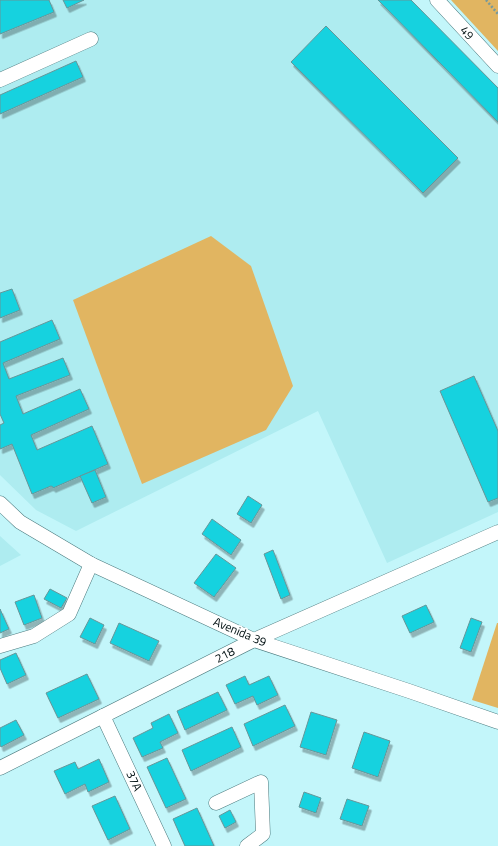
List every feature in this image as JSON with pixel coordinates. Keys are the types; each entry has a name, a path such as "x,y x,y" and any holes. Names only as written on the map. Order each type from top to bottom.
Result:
{"street":[{"name":"49","path":"437,0 498,66"},
{"path":"0,80 91,39"},
{"name":"Avenida 39","path":"0,503 20,522 91,564 254,640 498,722"},
{"name":"218","path":"0,768 254,640 498,532"},
{"path":"0,646 34,636 69,614 91,564"},
{"name":"37A","path":"103,716 164,846"},
{"path":"216,804 261,782 263,834 247,846"}],"path":[{"path":"486,0 498,14"}],"shaded area":[{"path":"0,0 411,0 498,87 498,512 387,563 318,411 76,531 36,510 0,475"},
{"path":"451,0 498,0 498,51"},
{"path":"211,236 251,266 293,386 266,430 142,484 73,300"},
{"path":"0,536 21,555 0,566"},
{"path":"498,623 498,708 472,700"}],"building":[{"path":"0,0 49,0 54,12 0,34"},
{"path":"63,0 84,0 67,8"},
{"path":"378,0 411,0 498,88 498,122"},
{"path":"326,26 458,158 423,193 291,62"},
{"path":"76,61 83,77 0,114 0,95"},
{"path":"12,289 20,310 0,318 0,293"},
{"path":"52,320 60,339 3,363 9,379 63,358 70,375 16,396 23,414 80,389 89,409 31,435 37,450 92,426 108,464 53,488 51,486 32,494 12,444 0,449 0,425 4,423 0,414 0,342"},
{"path":"474,376 498,431 498,498 488,502 440,391"},
{"path":"95,470 106,497 92,503 80,476"},
{"path":"248,496 262,505 251,523 237,514"},
{"path":"212,519 241,540 231,555 202,534"},
{"path":"273,550 290,595 281,599 264,554"},
{"path":"216,554 236,568 214,597 194,583"},
{"path":"50,589 67,598 61,608 44,599"},
{"path":"34,595 42,618 24,625 15,602"},
{"path":"426,605 434,622 410,633 402,616"},
{"path":"0,609 9,629 0,633"},
{"path":"90,618 104,625 95,644 80,637"},
{"path":"471,618 482,622 471,652 460,648"},
{"path":"119,623 159,641 149,661 110,643"},
{"path":"16,653 26,675 7,684 0,668 0,660"},
{"path":"87,674 99,699 58,718 46,693"},
{"path":"245,676 249,685 269,676 278,695 257,705 253,696 235,704 226,685"},
{"path":"218,692 227,710 185,730 177,711"},
{"path":"285,705 295,726 253,746 244,724"},
{"path":"311,712 337,720 326,755 300,747"},
{"path":"169,714 178,733 160,742 163,748 142,757 133,738 153,728 151,723"},
{"path":"16,720 24,735 1,747 0,728"},
{"path":"232,727 241,747 191,771 182,750"},
{"path":"364,732 390,741 378,777 352,768"},
{"path":"167,758 186,799 166,808 147,767"},
{"path":"99,759 109,782 88,792 85,784 65,794 54,771 75,762 78,769"},
{"path":"304,792 321,798 316,813 299,807"},
{"path":"115,796 130,829 108,840 92,806"},
{"path":"347,799 369,806 362,826 340,819"},
{"path":"197,808 214,846 185,846 173,819"},
{"path":"230,810 236,822 225,828 219,816"}]}
